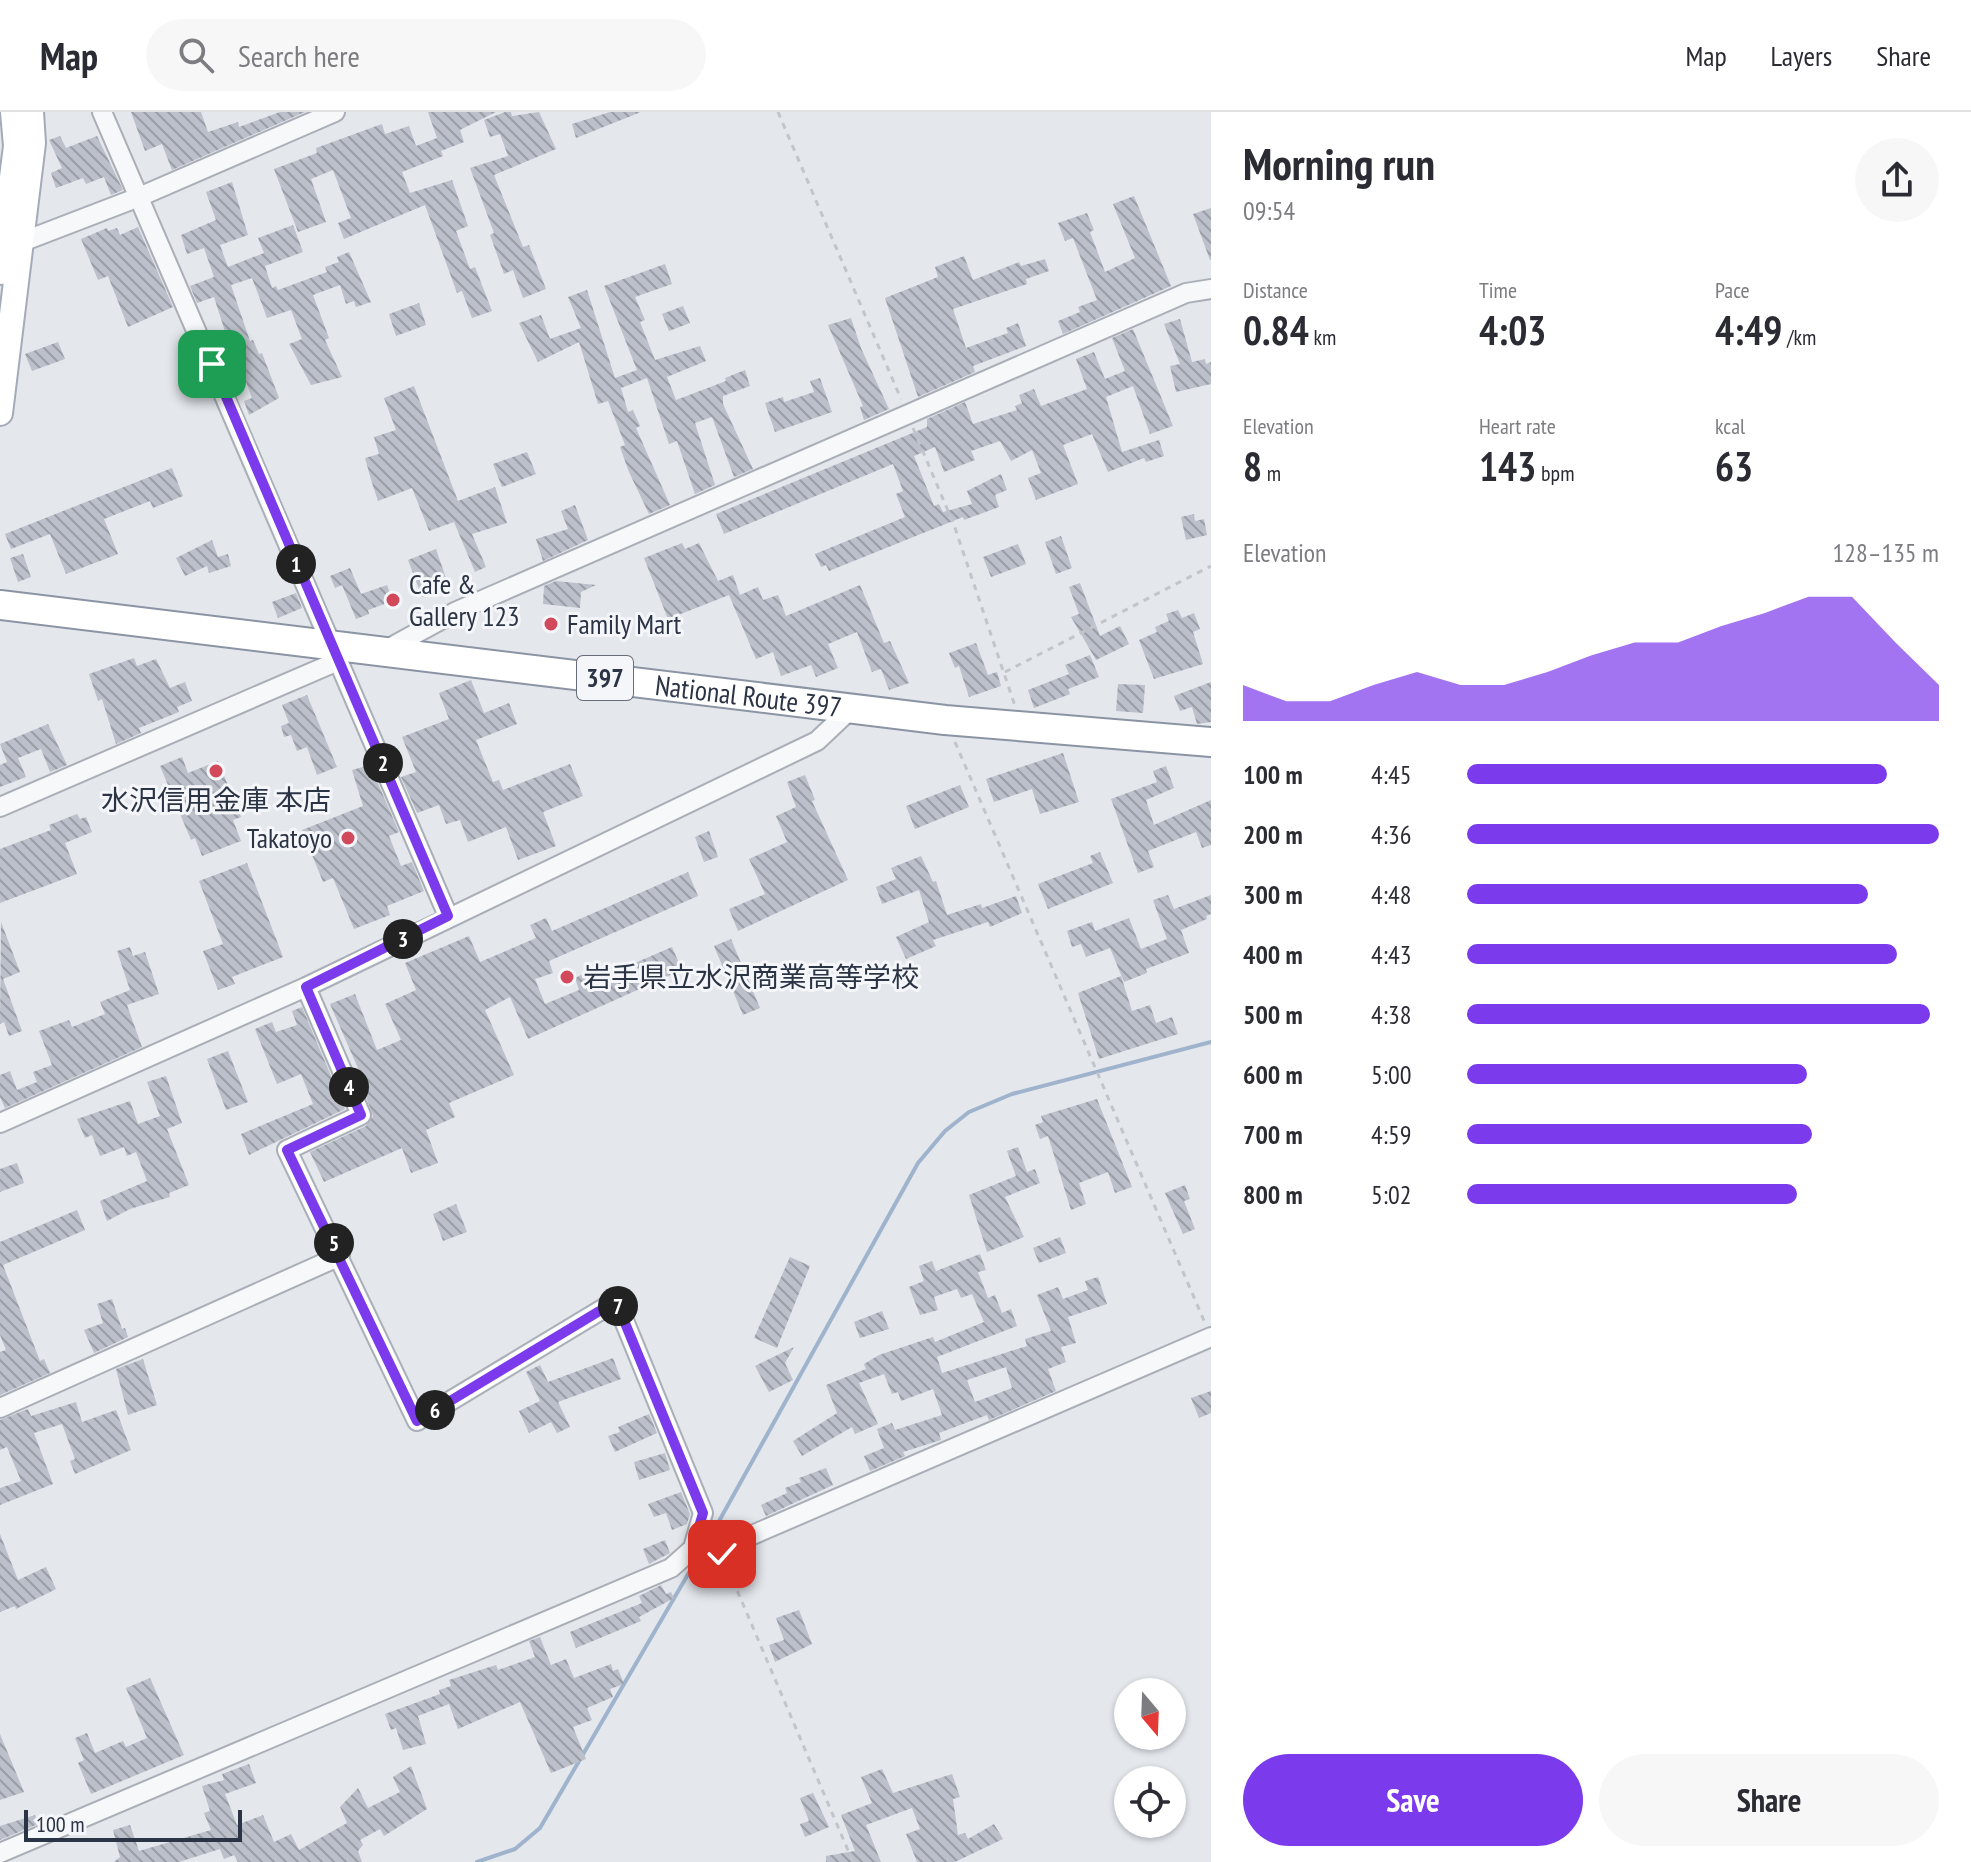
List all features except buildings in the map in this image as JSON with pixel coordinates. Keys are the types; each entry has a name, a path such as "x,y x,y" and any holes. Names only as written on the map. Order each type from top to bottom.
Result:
{"highway":[{"name":"National Route 397","path":"0,605 333,652 384,651 945,720 1211,742"}],"main road":[{"path":"0,413 7,253 16,146 13,112"},
{"path":"7,253 33,143 31,112"}],"street":[{"path":"102,112 448,916"},
{"path":"7,253 335,112"},
{"path":"384,651 457,611 906,412 1186,293 1211,289"},
{"path":"0,807 333,652"},
{"path":"0,1123 306,987 817,741 853,707"},
{"path":"306,987 361,1115 287,1150 417,1421 616,1301 703,1513 706,1549"},
{"path":"0,1408 340,1256"},
{"path":"0,1853 49,1835 671,1568 706,1549 736,1542 1211,1337"}],"path":[{"path":"778,112 954,525 1020,725"},
{"path":"1005,672 1211,566"},
{"path":"945,720 1211,1337"},
{"path":"706,1549 853,1862"}],"waterway":[{"path":"708,1541 918,1163 945,1131 969,1112 1012,1094 1211,1042"},
{"path":"477,1862 515,1849 540,1828 701,1552"}],"place":[{"name":"Cafe & Gallery 123","path":"393,600"},
{"name":"Family Mart","path":"551,624"},
{"name":"水沢信用金庫 本店","path":"216,771"},
{"name":"Takatoyo","path":"348,838"},
{"name":"岩手県立水沢商業高等学校","path":"567,977"}],"route":[{"path":"212,364 328,643 448,916 306,987 361,1115 287,1150 417,1421 616,1301 703,1513 693,1548 698,1544 722,1554"}]}
